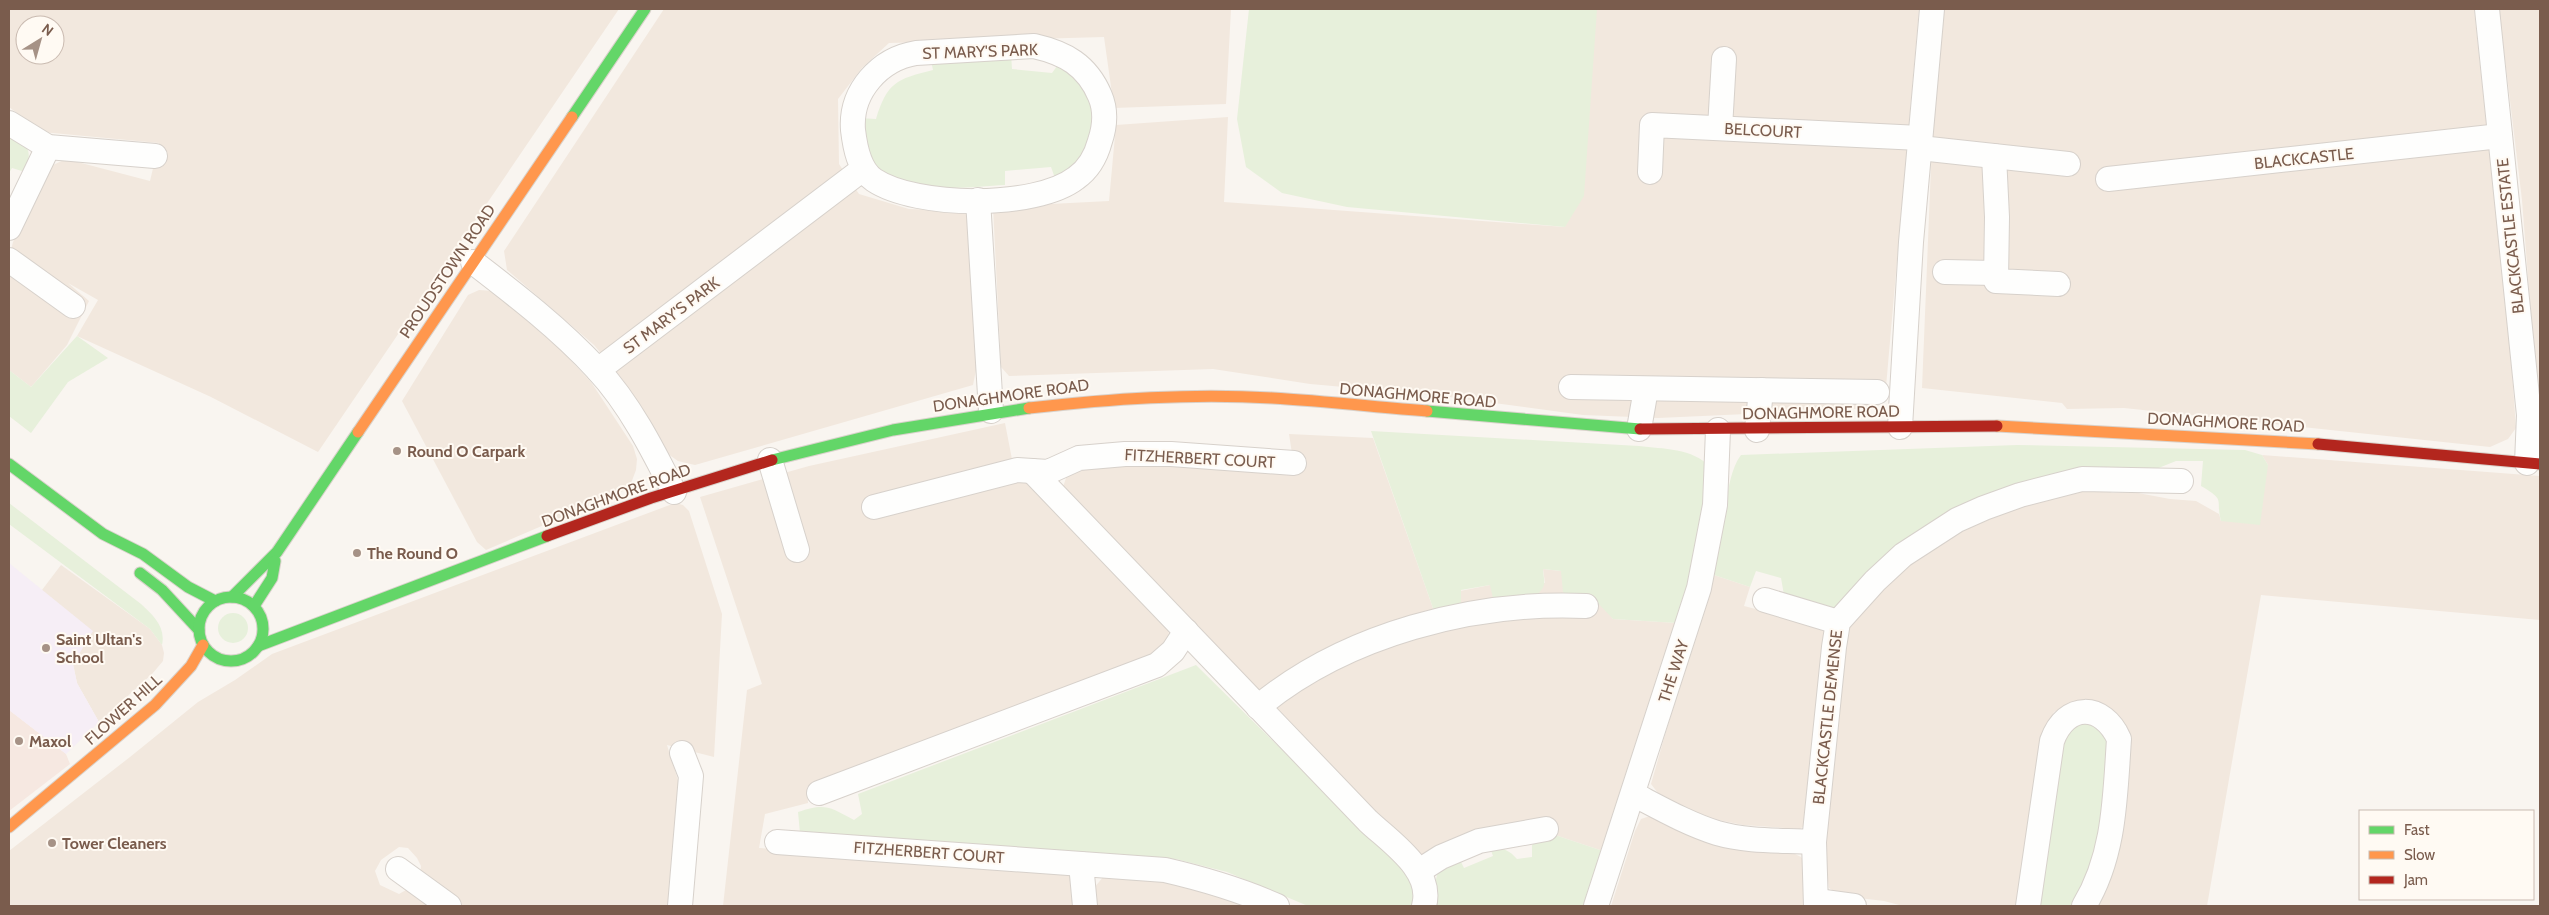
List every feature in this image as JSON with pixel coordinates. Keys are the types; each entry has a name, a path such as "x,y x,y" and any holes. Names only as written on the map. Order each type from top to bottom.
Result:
{"main road":[{"name":"PROUDSTOWN ROAD","path":"232,597 277,552 644,9"},
{"name":"DONAGHMORE ROAD","path":"258,646 327,623 455,571 674,492 770,460 875,434 991,412 1097,400 1213,396 1271,398 1638,429 1757,430 1989,426 2290,441 2534,463"},
{"path":"9,464 103,534 143,554 188,587 215,601"},
{"path":"103,534 130,564 168,596 199,630 203,645 213,655 227,661 249,656 258,646 266,618 247,601 232,597 215,601 203,613 199,630"},
{"name":"PROUDSTOWN ROAD","path":"254,606 272,578 277,552"},
{"path":"297,618 327,623"},
{"name":"FLOWER HILL","path":"9,827 162,698 191,666 203,645"}],"street":[{"path":"1900,427 1920,143 1932,9"},
{"name":"BLACKCASTLE ESTATE","path":"2487,9 2534,463"},
{"name":"ST MARY'S PARK","path":"1034,46 1056,51 1072,60 1087,74 1103,103 1102,134 1097,152 1088,167 1076,179 1048,192 1030,196 978,200 918,196 874,180 863,169 854,144 853,126 861,91 883,64 900,55 1034,46"},
{"path":"1720,128 1724,59"},
{"path":"9,123 48,146 155,156"},
{"name":"BELCOURT","path":"1650,172 1652,125 1720,128 1920,143 1994,156 2068,164"},
{"name":"BLACKCASTLE","path":"2108,179 2500,136"},
{"path":"9,228 48,146"},
{"path":"1994,156 1997,217 1996,281 2058,284"},
{"name":"ST MARY'S PARK","path":"598,370 863,169"},
{"path":"978,200 991,412"},
{"path":"9,260 73,306"},
{"path":"473,262 548,323 598,370 647,441 674,492"},
{"path":"1945,272 1995,273"},
{"path":"1571,388 1877,392"},
{"path":"1638,429 1646,389"},
{"path":"1757,430 1761,390"},
{"name":"THE WAY","path":"1596,906 1699,588 1715,505 1718,430"},
{"name":"FITZHERBERT COURT","path":"874,506 1017,470 1048,472 1079,458 1125,454 1227,456 1294,463"},
{"path":"770,460 796,550"},
{"path":"1032,472 1418,871 1424,884 1424,906"},
{"name":"BLACKCASTLE DEMENSE","path":"1854,906 1816,904 1814,842 1838,622 1875,580 1903,556 1957,520 1984,508 2020,495 2082,479 2181,482"},
{"path":"1765,600 1838,622"},
{"path":"1258,707 1284,685 1318,665 1413,626 1521,606 1586,606"},
{"path":"819,793 1158,665 1173,651 1186,631"},
{"path":"2028,906 2052,741 2056,729 2064,719 2073,713 2083,712 2094,713 2105,718 2114,728 2119,739 2112,832 2104,866 2084,906"},
{"path":"680,906 691,776 682,753"},
{"path":"1633,794 1690,822 1718,833 1750,838 1814,842"},
{"path":"1418,871 1441,857 1479,841 1546,829"},
{"name":"FITZHERBERT COURT","path":"777,842 1165,870 1205,879 1277,906"},
{"path":"1081,864 1085,906"},
{"path":"398,869 449,906"}],"shaded area":[{"path":"9,9 619,9 318,452 211,397 77,336 98,300 68,283 89,301 67,345 31,387 9,370 9,248 11,250 13,242 53,165 66,159 150,181 159,143 42,132 9,107"},
{"path":"664,9 1231,9 1226,104 1114,108 1104,37 889,43 862,68 838,99 839,164 859,194 909,209 970,211 977,365 973,385 695,465 678,461 668,454 623,380 594,345 507,270 504,251"},
{"path":"1596,9 1919,9 1886,387 1884,401 1876,408 1658,418 1583,415 1434,395 1310,384 1213,369 1009,376 1001,367 993,207 1109,201 1116,125 1228,117 1224,202 1565,227"},
{"path":"1942,9 2474,9 2510,345 2516,428 2508,439 2490,447 2124,408 2067,409 2062,403 1922,388 1936,44"},
{"path":"2499,9 2540,9 2540,391 2536,380 2522,200"},
{"path":"479,290 493,291 563,352 591,382 633,446 637,459 636,470 630,486 623,491 486,550 477,542 402,401 468,295"},
{"path":"1005,423 1016,480 1023,481 1038,489 1168,624 1169,638 1154,657 807,787 808,803 765,814 759,848 1048,867 1072,875 1073,906 723,906 747,690 762,684 700,497 809,466"},
{"path":"1289,434 1373,438 1434,611 1460,591 1490,585 1545,583 1543,569 1561,571 1606,608 1613,619 1677,623 1606,852 1555,835 1423,857 1414,852 1063,487 1067,475 1073,470 1150,461 1295,473"},
{"path":"2262,455 2540,476 2540,620 2261,595 2207,906 2094,906 2130,743 2126,727 2115,714 2084,700 2068,704 2054,712 2045,732 2018,906 1903,906 1884,901 1842,896 1829,888 1825,859 1843,650 1849,624 1906,560 1977,519 2029,501 2099,487 2112,493 2138,493 2170,499 2196,501 2219,514 2221,521 2268,465"},
{"path":"675,503 683,505 689,511 722,614 714,757 667,745 681,790 673,906 461,906 420,876 421,866 417,858 408,848 399,847 381,860 375,871 380,885 399,894 406,890 434,906 9,906 9,851 198,702 235,680 272,654"},
{"name":"Saint Ultan's School","path":"9,563 93,631 73,664 77,683 99,722 66,754 9,710"},
{"path":"61,565 150,629 162,645 164,653 163,661 152,674 99,722 77,683 73,664 42,590"},
{"path":"1711,574 1750,587 1744,606 1810,623 1825,632 1806,824 1800,829 1743,825 1709,818 1661,797 1651,784"},
{"path":"9,710 66,754 70,764 9,811"},
{"path":"1650,816 1793,853 1801,857 1805,862 1805,906 1611,906 1635,831 1641,819"},
{"path":"1104,876 1170,881 1252,906 1092,906 1094,888"}],"green space":[{"path":"1249,9 1597,9 1584,196 1565,227 1347,207 1282,193 1246,167 1237,119"},
{"path":"1011,54 1012,69 1052,73 1060,62 1087,90 1097,124 1087,155 1056,181 1051,167 1005,171 1005,185 933,188 897,181 883,174 872,163 859,118 876,119 884,97 895,84 910,76 933,70 930,56"},
{"path":"9,135 28,149 29,159 25,172 12,168 9,173"},
{"path":"77,336 108,358 68,382 31,433 9,416 9,370 31,387"},
{"path":"1371,431 1639,446 1677,450 1703,461 1710,467 1708,484 1687,593 1677,623 1613,619 1594,599 1569,597 1563,592 1561,571 1543,569 1544,585 1541,591 1530,598 1494,603 1490,585 1461,590 1461,605 1434,611"},
{"path":"2017,445 2245,450 2262,455 2268,465 2260,525 2221,521 2217,498 2201,486 2203,461 2176,461 2156,469 2034,479 1839,608 1831,610 1784,595 1781,578 1756,571 1750,587 1711,574 1720,540 1730,482 1736,463 1741,455"},
{"path":"9,503 146,608 158,622 162,633 162,645 150,629 9,524"},
{"path":"233,613 243,618 248,628 243,638 233,643 223,638 218,628 223,618"},
{"path":"1196,665 1410,876 1414,893 1412,906 1308,906 1227,872 1176,859 1099,856 800,833 798,812 814,807 826,807 854,820 862,814 858,794"},
{"path":"2087,722 2108,735 2103,839 2074,906 2038,906 2059,743 2067,728"},
{"path":"1555,835 1606,852 1588,906 1435,906 1436,878 1440,869 1460,860 1464,868 1493,856 1490,848 1505,850 1517,859 1532,857 1532,845 1538,840"}],"traffic: fast":[{"path":"572,117 645,9"},
{"path":"772,460 893,430 1029,408"},
{"path":"1427,411 1640,429"},
{"path":"232,597 277,552 358,432"},
{"path":"9,464 103,534 143,554 188,587 215,601"},
{"path":"258,646 547,536"},
{"path":"254,606 272,578 275,561"},
{"path":"140,573 162,590 199,630"},
{"path":"231,597 243,599 254,606 261,617 263,629 261,641 254,652 243,659 231,661 219,659 208,652 201,641 199,629 201,617 208,606 219,599 231,597"}],"traffic: slow":[{"path":"358,432 572,117"},
{"path":"1029,408 1120,400 1211,396 1291,399 1427,411"},
{"path":"1997,426 2318,444"},
{"path":"9,827 155,705 191,666 203,645"}],"traffic: jam":[{"path":"1640,429 1997,426"},
{"path":"2318,444 2540,464"},
{"path":"547,536 651,498 772,460"}],"place":[{"name":"Round O Carpark","path":"397,451"},
{"name":"The Round O","path":"357,553"},
{"name":"Saint Ultan's School","path":"46,648"},
{"name":"Maxol","path":"19,741"},
{"name":"Tower Cleaners","path":"52,843"}]}
